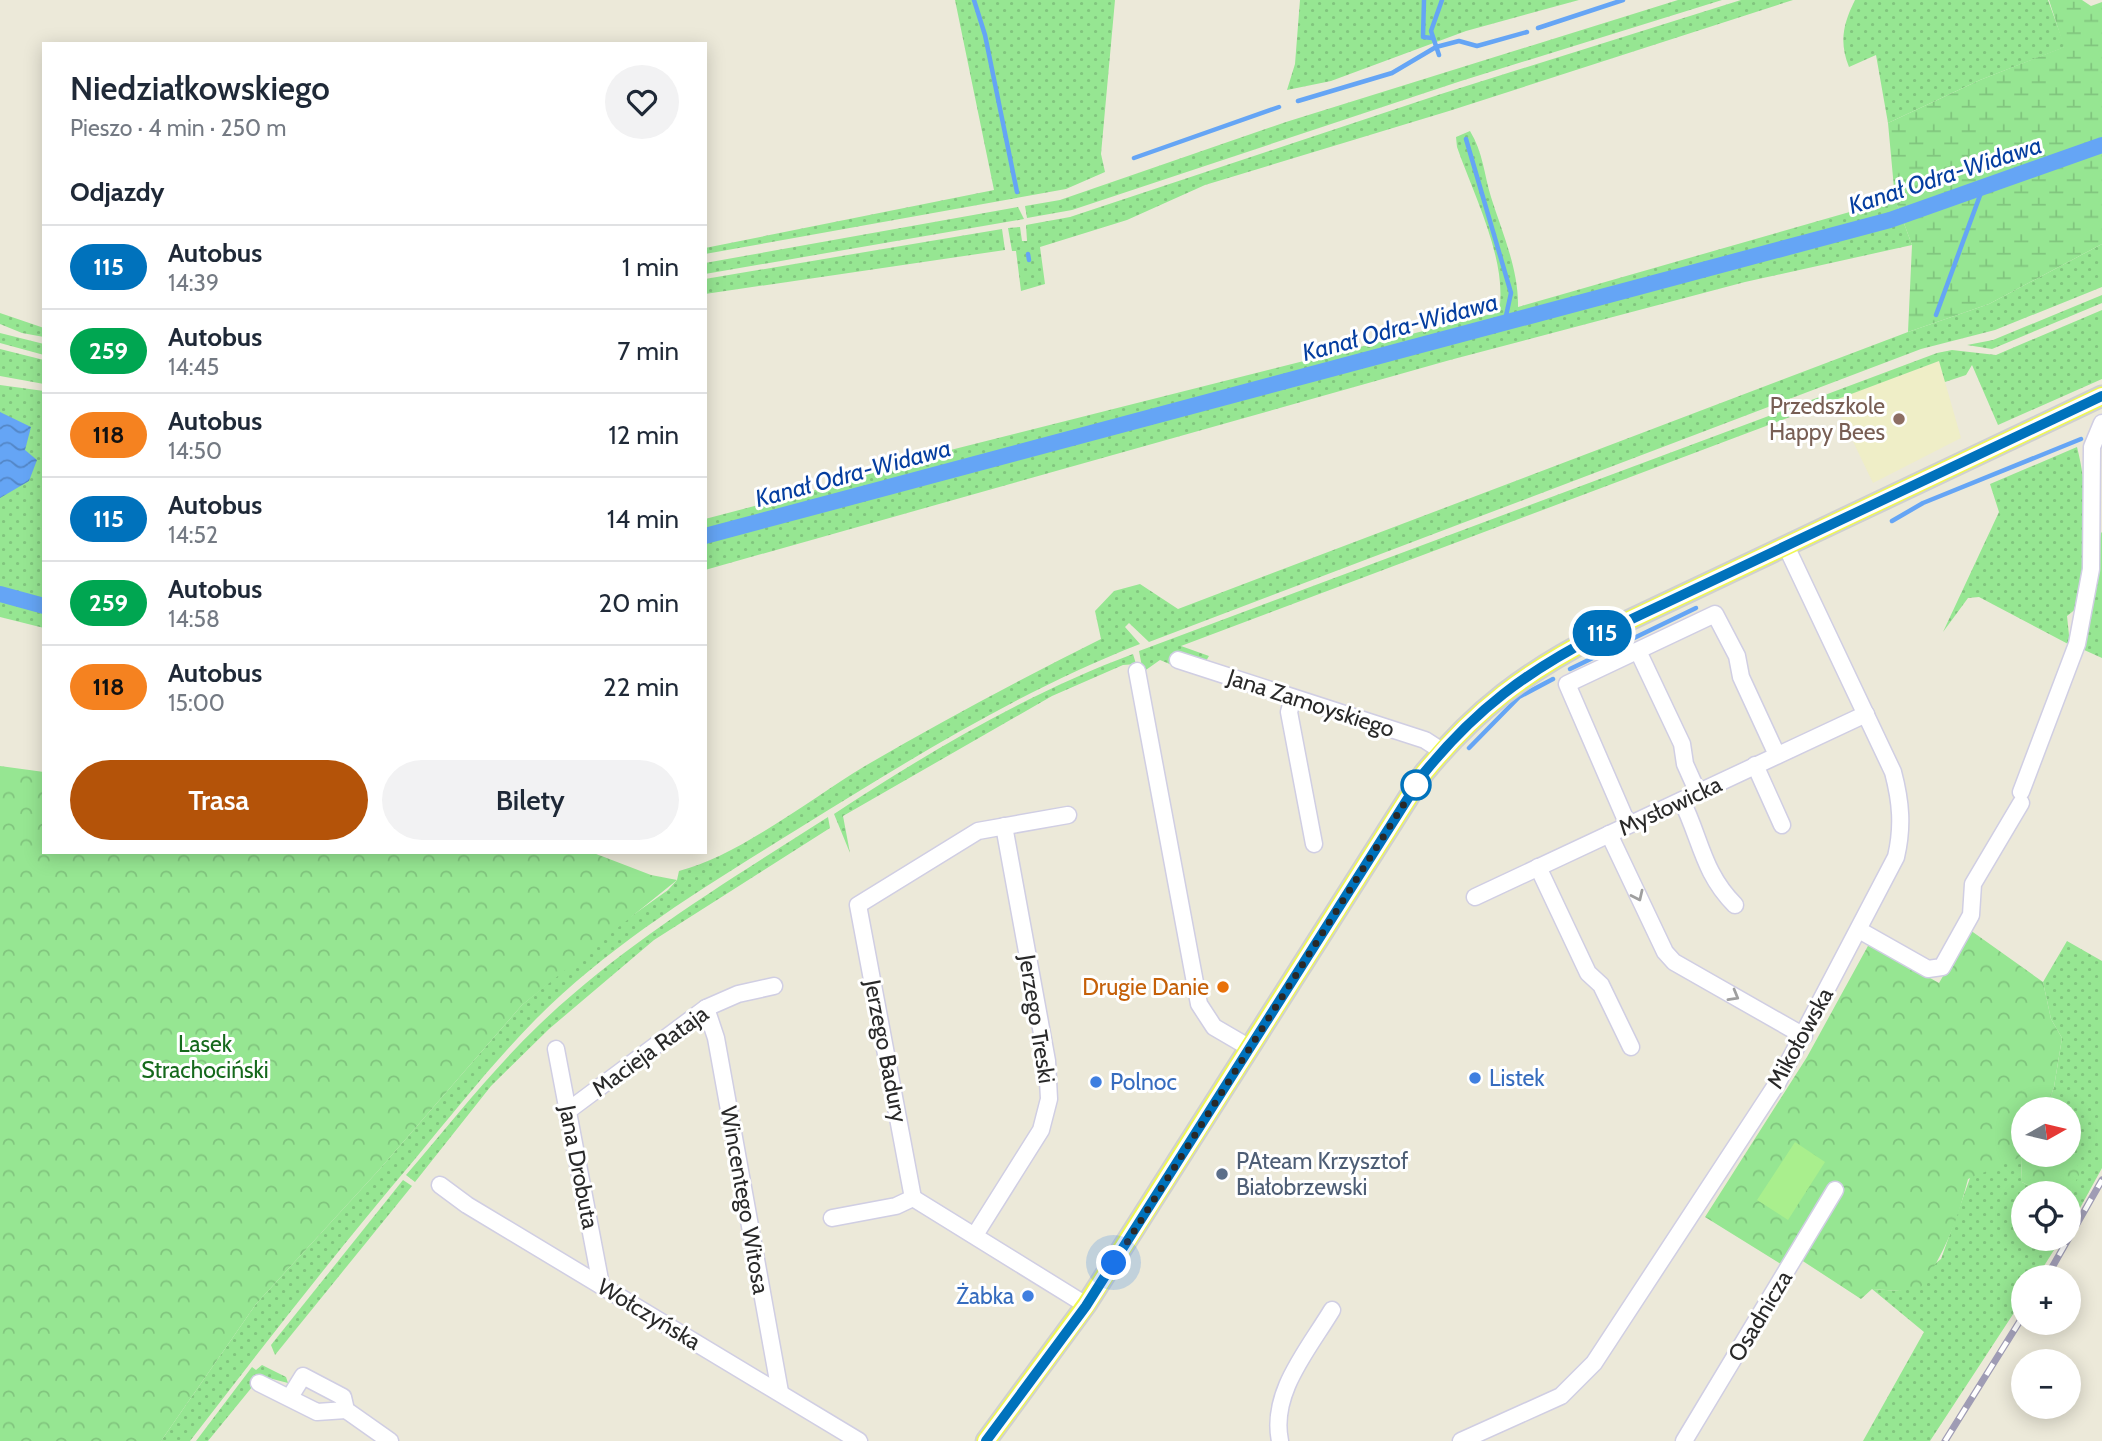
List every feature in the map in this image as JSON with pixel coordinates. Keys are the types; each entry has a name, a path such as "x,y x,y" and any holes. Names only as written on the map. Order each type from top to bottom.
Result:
{"main road":[{"path":"986,1441 1086,1306 1383,836 1442,751 1481,710 1535,669 1598,635 2102,396"}],"street":[{"path":"1860,930 1928,969 1942,967 1971,915 1973,884 2021,797 2077,644 2091,569 2092,447 2102,424"},
{"name":"Mikołowska","path":"1461,1441 1561,1396 1594,1363 1767,1099 1804,1036 1896,857 1902,832 1900,797 1893,772 1786,545"},
{"path":"1628,825 1567,684 1637,650 1715,614 1737,656 1741,677 1777,755"},
{"path":"1637,650 1682,744 1685,764 1698,793"},
{"name":"Jana Zamoyskiego","path":"1178,660 1425,740 1442,751"},
{"path":"1137,671 1199,1004 1214,1027 1251,1048"},
{"path":"1293,698 1289,712 1314,844"},
{"name":"Mysłowicka","path":"1475,897 1866,714"},
{"path":"1755,765 1783,825"},
{"path":"1682,801 1698,834 1704,860 1717,887 1735,905"},
{"path":"1004,826 1068,816"},
{"name":"Jerzego Badury","path":"913,1198 858,905 978,831 1004,826"},
{"name":"Jerzego Treski","path":"975,1235 1041,1129 1049,1099 1047,1061 1004,826"},
{"path":"1609,834 1665,952 1675,962 1804,1036"},
{"path":"1538,867 1588,973 1601,985 1631,1047"},
{"name":"Macieja Rataja","path":"569,1110 706,1008 738,994 774,986"},
{"name":"Wincentego Witosa","path":"706,1008 716,1038 780,1392"},
{"name":"Jana Drobuta","path":"556,1049 601,1285"},
{"name":"Wołczyńska","path":"440,1185 467,1205 859,1441"},
{"name":"Osadnicza","path":"1684,1441 1835,1190"},
{"path":"832,1218 896,1206 913,1198 1086,1306"},
{"path":"1280,1441 1279,1406 1287,1384 1332,1310"},
{"path":"290,1396 303,1376 343,1397 346,1410"},
{"path":"259,1384 290,1396 317,1412 346,1410 390,1441"}],"shaded area":[{"name":"Przedszkole Happy Bees","path":"1939,361 1961,438 1873,483 1833,400"}],"green space":[{"path":"955,0 1115,0 1101,154 1105,172 1066,189 707,254 707,248 994,190"},
{"path":"1300,0 1579,0 1466,31 1331,81 1287,90 1295,64"},
{"path":"1678,0 1722,0 1461,81 1072,210 1027,218 1025,206 1060,200 1286,122"},
{"path":"1741,0 1793,0 1449,111 1205,185 1127,220 1040,247 1045,284 1021,291 1016,251 1012,251 1008,228 1020,227 1022,241 1027,241 1026,225 1070,217 1441,94"},
{"path":"1855,0 2048,0 2065,47 1980,80 1888,123 1876,55 1849,67 1846,58 1844,33"},
{"path":"2049,0 2082,0 2091,6 2102,2 2102,244 1989,304 1908,332 1912,245 1895,199 1888,123 1980,80 2064,47"},
{"path":"1470,131 1481,155 1491,197 1513,265 1518,307 1895,199 1912,245 1745,282 1450,360 707,569 707,518 812,491 883,467 1499,312 1499,272 1494,250 1457,147 1456,137"},
{"path":"1018,207 1024,219 707,274 707,263"},
{"path":"1002,229 1005,250 707,294 707,279"},
{"path":"2102,244 2102,287 1995,330 1921,349 1149,642 1129,623 1125,627 1140,644 1051,683 925,752 697,893 596,965 535,1020 474,1088 329,1264 190,1441 161,1441 256,1304 378,1171 522,1005 608,933 668,890 677,880 679,871 701,864 749,840 894,749 1101,639 1095,611 1114,591 1140,584 1178,609 1908,332 1989,304"},
{"path":"2102,295 2102,303 1992,349 1967,345 1993,340"},
{"path":"2102,310 2102,379 1998,425 1972,365 1966,375 1945,382 1939,361 1181,646 1209,656 1206,661 1172,665 1160,660 1143,672 1139,651 1937,353 1952,350 1996,355"},
{"path":"0,313 42,327 42,337 22,333 0,324"},
{"path":"0,333 42,344 42,354 0,343"},
{"path":"0,349 42,360 42,384 0,376"},
{"path":"0,385 42,391 42,628 0,617"},
{"path":"2077,447 2084,487 2086,527 2077,608 2067,616 2070,645 1979,597 1968,598 1943,632 1999,512 1990,484"},
{"path":"2102,533 2102,658 2082,649"},
{"path":"1133,654 1136,664 1123,665 1052,696 843,816 850,853 834,814 979,726 1055,687"},
{"name":"Lasek Strachociński","path":"0,766 42,772 42,854 596,854 651,875 677,880 522,1005 378,1171 256,1304 161,1441 0,1441"},
{"path":"828,817 830,828 654,940 549,1029 491,1086 415,1182 406,1175 505,1060 573,994 679,914"},
{"path":"1970,930 2043,982 2051,1019 2062,1038 2050,1097 2011,1097 2011,1161 1968,1179 1950,1235 1921,1287 1900,1291 1872,1289 1861,1299 1792,1254 1784,1266 1705,1217 1807,1057 1869,944 1939,983"},
{"path":"2067,941 2102,961 2102,1168 2081,1206 2081,1181 2072,1181 2074,1167 2081,1167 2081,1097 2050,1097 2062,1038 2051,1019 2043,982"},
{"path":"2008,1072 2012,1097 2011,1167 2021,1167 2022,1181 2011,1181 2011,1251 2053,1251 2045,1265 2011,1265 2011,1317 1930,1441 1863,1441 1924,1332 1872,1289 1900,1291 1941,1259"},
{"path":"1795,1142 1825,1162 1788,1220 1757,1200"},
{"path":"2021,1167 2077,1167 2079,1175 2076,1181 2022,1181"},
{"path":"403,1180 412,1186 275,1355 271,1345"},
{"path":"262,1365 286,1377 288,1383 261,1376 208,1441 196,1441 252,1367 256,1370"}],"water":[{"path":"0,412 31,427 25,450 37,460 29,481 0,498"}],"waterway":[{"path":"974,0 985,35 1017,192"},
{"path":"1424,0 1423,37 1432,38"},
{"path":"1439,55 1431,31 1442,0"},
{"path":"1538,28 1623,0"},
{"path":"1298,101 1392,73 1436,47 1459,41 1477,46 1527,32"},
{"path":"1134,158 1279,107"},
{"path":"1466,139 1511,293 1504,325"},
{"name":"Kanał Odra-Widawa","path":"707,535 1890,220 2102,145"},
{"path":"1936,315 1982,190"},
{"path":"1028,254 1029,260"},
{"path":"1892,521 1923,503 2081,439"},
{"name":"Kanał Odra-Widawa","path":"0,594 42,605"},
{"path":"1570,669 1696,608"},
{"path":"1469,748 1519,697 1553,679"}],"railway":[{"path":"2053,1265 2102,1180"},
{"path":"1945,1441 2011,1335"}],"bus line":[{"name":"115","path":"986,1441 1086,1306 1424,773 1481,710 1535,669 1598,635 2102,396"}],"place":[{"name":"Przedszkole Happy Bees","path":"1899,419"},
{"name":"Drugie Danie","path":"1223,987"},
{"name":"Listek","path":"1475,1078"},
{"name":"Polnoc","path":"1096,1082"},
{"name":"PAteam Krzysztof Białobrzewski","path":"1222,1174"},
{"name":"Żabka","path":"1028,1296"}],"route":[{"path":"1114,1263 1416,785"}]}
